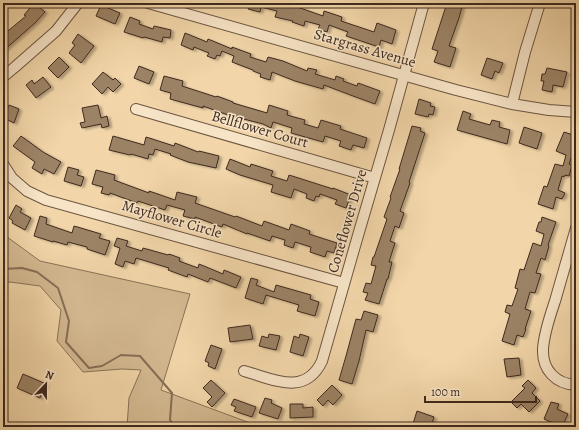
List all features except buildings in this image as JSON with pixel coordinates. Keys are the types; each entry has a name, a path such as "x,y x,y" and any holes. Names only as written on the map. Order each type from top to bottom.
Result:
{"street":[{"path":"3,77 56,30 78,3"},
{"name":"Stargrass Avenue","path":"148,3 404,74 456,90 512,104 549,110 576,112"},
{"name":"Coneflower Drive","path":"244,371 285,383 293,383 308,379 319,368 375,178 424,3"},
{"path":"512,104 540,3"},
{"name":"Bellflower Court","path":"136,109 375,178"},
{"name":"Mayflower Circle","path":"3,164 12,178 27,191 46,200 344,283"},
{"path":"576,228 571,262 547,328 543,349 544,361 550,374 564,383 576,385"}],"shaded area":[{"path":"3,234 40,261 190,294 161,390 261,427 127,427 129,398 141,370 122,369 83,372 57,341 61,310 40,286 10,282 3,283"}],"waterway":[{"path":"3,269 22,268 37,272 58,288 69,321 66,342 89,368 102,366 121,355 140,356 172,393 170,420 175,427"}]}
